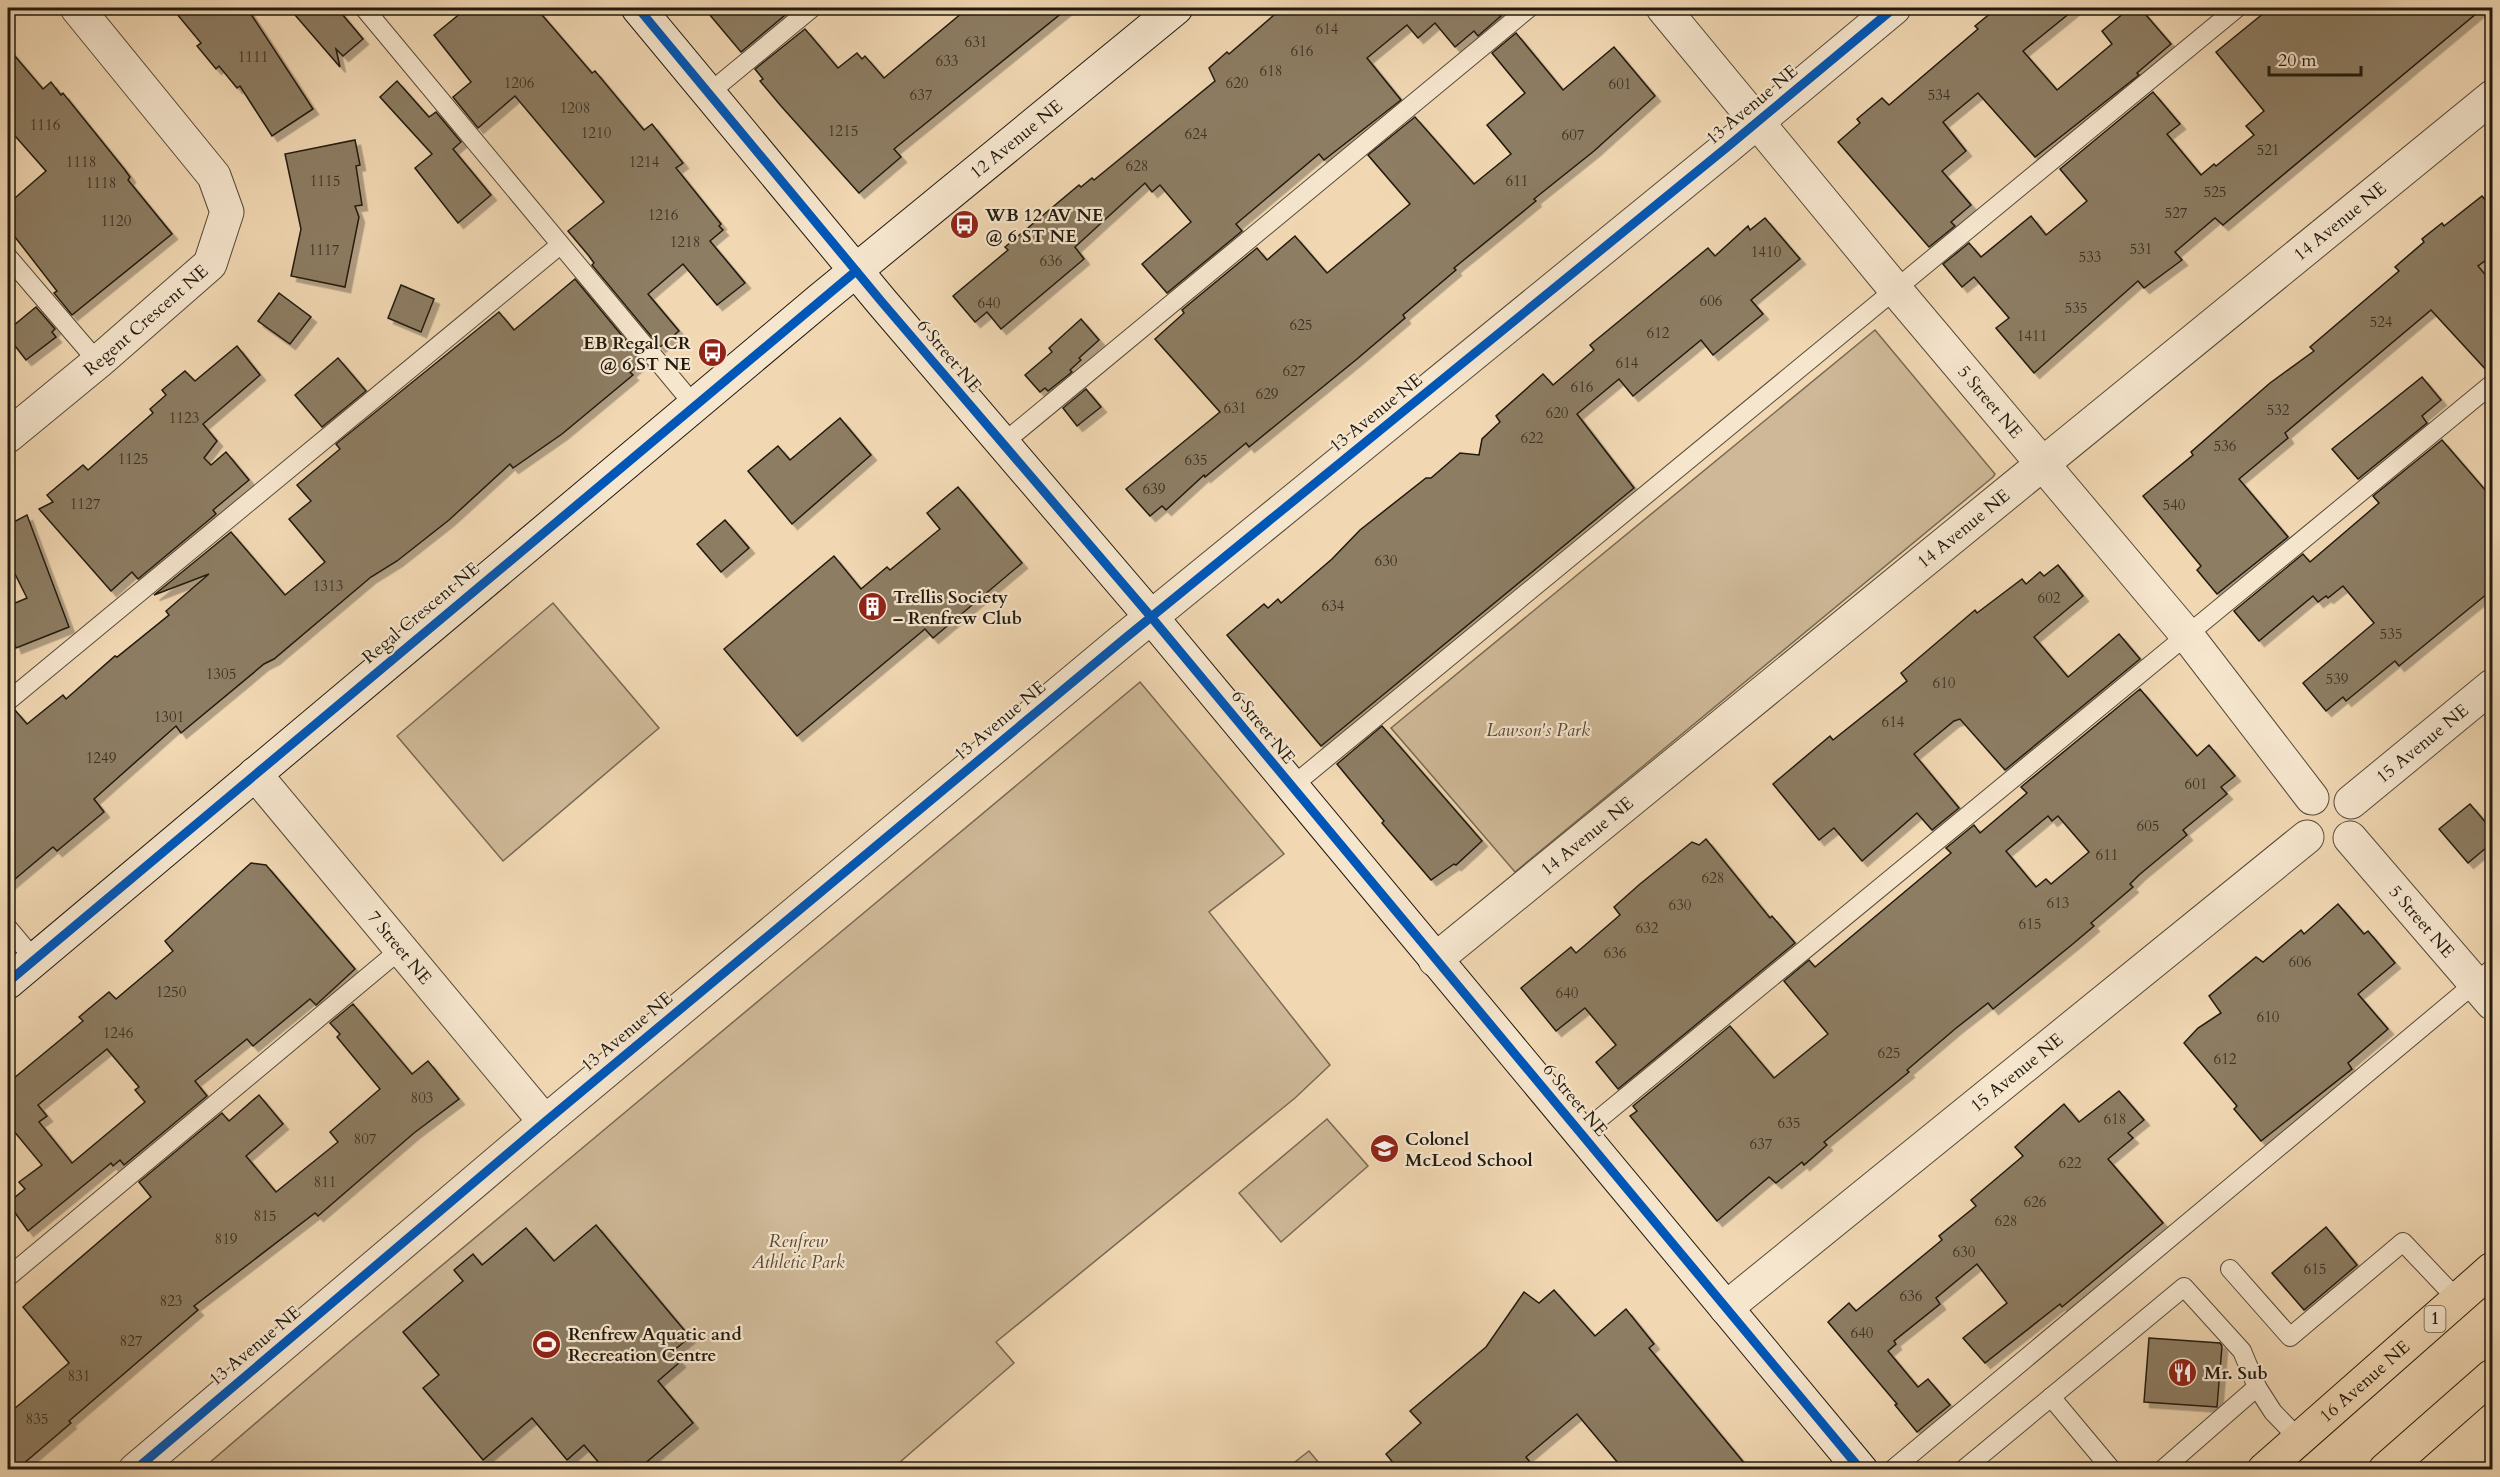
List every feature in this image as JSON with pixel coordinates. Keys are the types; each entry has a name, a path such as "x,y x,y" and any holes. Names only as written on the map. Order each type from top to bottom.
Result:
{"highway":[{"name":"16 Avenue NE","path":"2264,1470 2493,1269"},
{"path":"2385,1470 2493,1376"}],"street":[{"name":"Regent Crescent NE","path":"8,436 98,362 210,264 227,212 214,176 77,8"},
{"name":"6 Street NE","path":"638,8 856,271 1152,618 1861,1470"},
{"name":"12 Avenue NE","path":"856,271 1176,8"},
{"name":"5 Street NE","path":"1663,8 1895,289 2186,634 2312,798"},
{"name":"13 Avenue NE","path":"135,1470 545,1122 1152,618 1894,8"},
{"name":"14 Avenue NE","path":"1435,960 2493,97"},
{"name":"Regal Crescent NE","path":"8,981 856,271"},
{"name":"15 Avenue NE","path":"2351,802 2493,686"},
{"name":"7 Street NE","path":"255,774 545,1122"},
{"path":"2328,792 2351,802 2357,820 2350,838 2337,847 2328,848 2320,847 2307,837 2303,830 2302,812 2312,798 2328,792"},
{"name":"15 Avenue NE","path":"1726,1308 2307,837"},
{"name":"5 Street NE","path":"2350,838 2487,985"}],"lane":[{"path":"364,8 694,405"},
{"path":"709,93 813,8"},
{"path":"1002,444 1529,8"},
{"path":"1291,787 2237,8"},
{"path":"8,701 560,245"},
{"path":"8,257 98,362"},
{"path":"1582,1133 2186,634 2493,384"},
{"path":"8,928 34,959"},
{"path":"8,1277 401,949"},
{"path":"1892,1470 2487,985"},
{"path":"2230,1269 2290,1337 2403,1242 2457,1299"},
{"path":"1963,1470 2184,1287 2242,1351 2257,1387 2273,1412 2298,1438"},
{"path":"2162,1470 2257,1387"},
{"path":"2051,1397 2112,1470"}],"green space":[{"name":"Lawson's Park","path":"1875,330 1995,474 1515,872 1391,728"},
{"path":"553,603 659,728 503,861 397,736"},
{"name":"Renfrew Athletic Park","path":"1140,682 1284,854 1209,912 1330,1065 1295,1098 996,1342 1014,1363 892,1469 201,1470 349,1343"},
{"path":"1327,1119 1368,1166 1281,1242 1239,1193"},
{"path":"1309,1451 1324,1469 1286,1469"}],"building":[{"path":"172,8 247,8 313,109 272,136 240,86 237,88 219,66 216,69 197,46 201,43"},
{"path":"289,8 337,8 363,39 343,56 336,49 340,67"},
{"path":"467,8 536,8 592,73 595,71 644,130 652,124 683,163 676,168 721,224 719,226 723,230 710,241 745,283 717,305 683,264 648,294 679,331 660,347 592,265 594,263 568,231 604,202 515,96 478,128 453,97 471,82 434,35"},
{"path":"704,8 787,8 790,11 741,52"},
{"path":"968,8 1068,8 894,149 901,157 859,193 760,81 763,79 755,69 805,29 838,68 857,53 862,59 865,56 884,78"},
{"path":"1282,8 1502,8 1497,12 1501,16 1478,36 1474,31 1455,47 1435,23 1418,38 1407,25 1367,58 1401,100 1324,160 1319,154 1236,224 1242,231 1167,293 1142,264 1191,222 1160,185 1152,192 1145,183 1075,247 1084,259 1001,329 987,312 975,322 953,296 1008,250 1005,247 1079,185 1081,187 1092,178 1094,180 1215,81 1209,68 1227,52 1229,54"},
{"path":"1997,8 2076,8 2023,51 2057,90 2112,44 2102,31 2130,8 2140,8 2171,44 2137,73 2139,75 2035,157 1978,93 1943,122 1966,151 1942,171 1971,205 1951,222 1955,226 1929,247 1838,142 1860,123 1857,119 1882,98 1889,105 1978,29 1975,26"},
{"path":"2270,8 2483,8 2223,225 2215,218 2175,252 2182,260 2144,288 2138,281 2034,373 1996,328 2009,318 1974,277 1962,287 1943,264 1969,243 1981,257 2031,216 2046,235 2087,201 2060,169 2153,92 2180,124 2167,134 2201,175 2214,164 2216,166 2254,135 2246,126 2264,111 2216,52"},
{"path":"1516,33 1563,90 1614,47 1655,96 1594,151 1534,199 1536,201 1454,268 1456,270 1403,315 1405,318 1357,359 1249,447 1246,443 1205,477 1204,475 1166,510 1162,506 1150,516 1126,489 1220,412 1155,339 1184,313 1182,310 1257,248 1267,260 1295,236 1327,273 1410,204 1368,155 1415,117 1474,184 1511,154 1487,125 1525,93 1492,53"},
{"path":"8,48 43,89 51,82 61,95 63,93 125,170 130,177 128,180 172,234 72,315 54,293 57,291 8,228 8,204 46,171 8,128"},
{"path":"397,81 429,117 436,112 461,142 453,149 491,195 458,223 415,168 432,154 380,97"},
{"path":"355,140 360,165 356,166 362,205 355,206 359,217 345,287 291,276 301,229 285,154"},
{"path":"2482,196 2493,209 2493,255 2478,266 2493,284 2493,373 2489,373 2431,310 2285,433 2288,438 2239,479 2288,537 2217,594 2197,570 2201,566 2143,496 2193,455 2191,452 2270,383 2314,351 2310,347 2399,271 2395,267 2424,242 2422,239 2442,223 2444,226"},
{"path":"1765,218 1800,259 1751,300 1763,314 1713,355 1701,340 1633,396 1619,379 1577,414 1634,488 1321,746 1227,635 1264,604 1268,608 1278,599 1281,603 1332,559 1360,530 1426,478 1431,478 1460,453 1479,455 1482,439 1500,422 1496,416 1543,374 1553,385 1594,350 1590,345 1708,248 1715,256 1748,226 1750,230"},
{"path":"575,279 643,361 630,372 633,375 562,434 513,468 510,464 449,520 397,561 371,577 274,659 264,664 181,733 176,726 94,799 104,812 57,851 53,847 8,885 8,712 15,710 27,724 63,695 66,699 115,656 117,657 169,615 166,611 209,574 154,595 231,532 285,595 325,562 289,519 311,501 297,485 340,449 336,444 499,312 514,330"},
{"path":"401,285 434,299 421,332 388,318"},
{"path":"279,293 311,317 290,344 258,321"},
{"path":"36,307 55,329 52,332 56,337 26,360 8,337 8,330"},
{"path":"1081,319 1099,340 1079,358 1081,360 1070,370 1072,372 1048,391 1045,388 1040,392 1025,375 1052,352 1049,348"},
{"path":"237,346 260,375 203,424 217,441 204,458 211,465 226,452 249,480 213,510 216,514 138,579 132,572 111,591 39,509 53,502 47,495 83,465 88,470 153,413 150,409 166,395 162,390 185,371 195,381"},
{"path":"338,358 366,391 322,427 295,395"},
{"path":"2422,377 2441,400 2422,416 2427,423 2358,479 2332,449"},
{"path":"1086,389 1101,407 1077,426 1063,408"},
{"path":"840,418 871,455 792,524 748,471 778,446 790,460"},
{"path":"2442,440 2493,499 2493,589 2399,666 2395,661 2346,701 2343,697 2326,711 2303,683 2374,623 2343,586 2328,598 2326,596 2318,602 2313,596 2259,641 2234,611 2303,554 2310,562 2379,503 2373,496"},
{"name":"Trellis Society – Renfrew Club","path":"958,487 1022,563 933,638 925,629 797,736 724,649 834,556 861,589 887,567 890,570 940,529 927,513"},
{"path":"27,515 69,627 16,648 8,626 8,606 27,598 8,560 8,525"},
{"path":"725,520 749,548 721,572 697,544"},
{"path":"2058,565 2083,596 2034,637 2068,677 2119,634 2140,659 2005,770 1960,719 1954,721 1914,754 1959,808 1932,830 1917,813 1862,861 1834,828 1819,840 1773,784 1830,736 1833,740 1907,681 1901,673 1975,610 1977,613 2022,579 2026,584 2040,572 2044,576"},
{"path":"2140,689 2197,756 2209,745 2235,776 2221,787 2227,794 2183,830 2187,835 2139,875 2130,884 2133,887 2091,923 2094,926 1993,1009 1988,1003 1955,1029 1907,1070 1909,1072 1824,1142 1827,1145 1804,1165 1802,1162 1776,1183 1769,1177 1717,1221 1630,1116 1637,1111 1633,1106 1730,1026 1774,1078 1828,1034 1784,981 1809,960 1815,967 1951,853 1946,848 1974,825 1980,833 2027,793 2021,787","holes":["2048,816 2052,821 2058,816 2089,852 2051,884 2046,879 2036,887 2006,851"]},
{"path":"1382,726 1482,841 1456,865 1454,864 1431,880 1382,823 1384,821 1337,764"},
{"path":"2470,804 2493,831 2493,842 2468,863 2439,829"},
{"path":"1706,839 1770,918 1772,916 1795,943 1618,1089 1596,1062 1616,1045 1585,1008 1556,1031 1521,988 1571,947 1576,953 1620,915 1614,907 1640,884 1692,842 1699,845"},
{"path":"251,863 266,865 355,969 316,1005 310,999 253,1046 247,1039 195,1081 207,1096 124,1165 120,1160 113,1166 111,1163 28,1231 8,1203 25,1189 19,1182 42,1165 8,1124 8,1083 83,1021 79,1017 109,992 116,999 173,951 165,941","holes":["107,1049 139,1087 135,1090 145,1102 72,1163 39,1122 47,1116 38,1105"]},
{"path":"2338,904 2364,934 2368,931 2395,963 2358,994 2388,1029 2348,1063 2352,1069 2261,1141 2234,1109 2237,1106 2184,1043 2198,1028 2221,1013 2209,996 2256,957 2263,962 2301,930 2304,934"},
{"path":"353,1004 412,1074 428,1061 459,1099 414,1133 318,1216 315,1213 194,1306 198,1310 69,1421 71,1423 16,1470 8,1470 8,1414 69,1363 23,1307 151,1197 139,1182 222,1113 229,1121 259,1095 283,1124 246,1156 276,1192 338,1142 330,1132 380,1089 337,1037 340,1034 330,1023"},
{"path":"2119,1091 2144,1120 2128,1133 2133,1138 2108,1159 2163,1223 2062,1307 2060,1304 1985,1363 1963,1338 2007,1303 1977,1264 1936,1298 1940,1304 1894,1341 1896,1344 1888,1351 1918,1387 1928,1379 1950,1405 1917,1432 1895,1405 1897,1404 1828,1322 1849,1303 1856,1311 1942,1240 1939,1236 1976,1206 1971,1200 2023,1156 2015,1147 2064,1104 2079,1122"},
{"name":"Renfrew Aquatic and Recreation Centre","path":"596,1225 690,1337 672,1352 680,1362 658,1381 693,1423 637,1470 605,1470 584,1445 567,1460 532,1418 483,1460 423,1388 439,1375 403,1332 463,1281 454,1270 473,1254 482,1265 526,1228 554,1261"},
{"path":"2326,1227 2357,1265 2304,1310 2272,1273"},
{"path":"1554,1290 1595,1336 1626,1309 1654,1344 1649,1348 1750,1470 1624,1470 1577,1414 1526,1457 1536,1470 1399,1470 1386,1454 1421,1423 1410,1411 1486,1347 1524,1292 1539,1303"},
{"name":"Mr. Sub","path":"2149,1338 2220,1343 2222,1346 2217,1407 2144,1402"}],"cycle path":[{"path":"638,8 881,301 1152,618 1861,1470"},
{"path":"135,1470 545,1122 1123,640 1894,8"},
{"path":"8,982 856,271"}],"place":[{"name":"WB 12 AV NE @ 6 ST NE","path":"964,225"},
{"name":"EB Regal CR @ 6 ST NE","path":"712,353"},
{"name":"Trellis Society – Renfrew Club","path":"872,607"},
{"name":"Colonel McLeod School","path":"1384,1149"},
{"name":"Renfrew Aquatic and Recreation Centre","path":"547,1344"},
{"name":"Mr. Sub","path":"2183,1373"}]}
